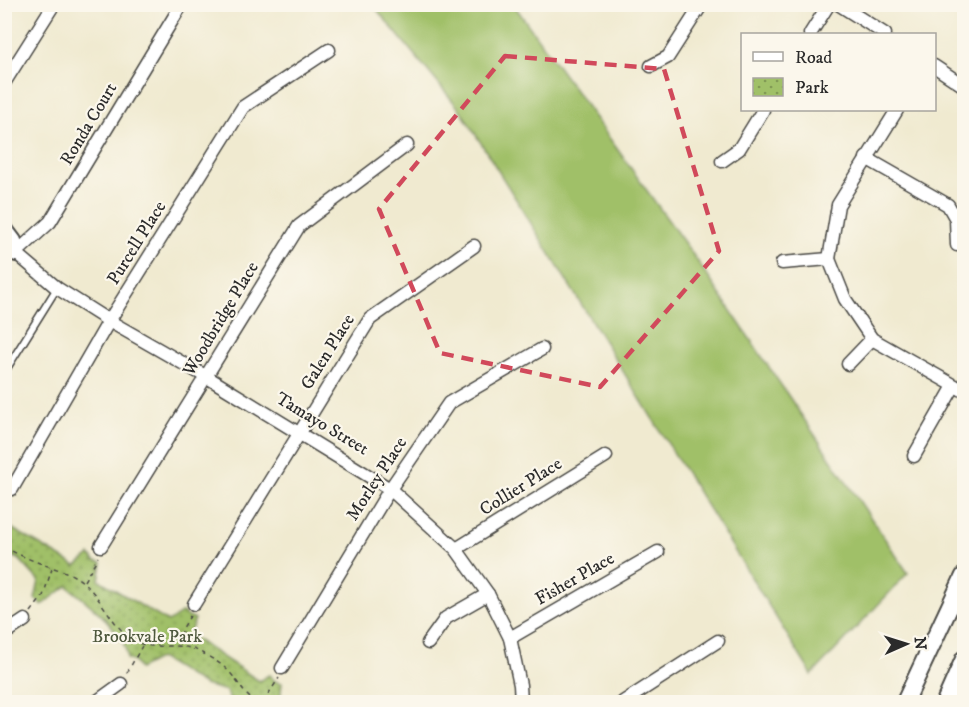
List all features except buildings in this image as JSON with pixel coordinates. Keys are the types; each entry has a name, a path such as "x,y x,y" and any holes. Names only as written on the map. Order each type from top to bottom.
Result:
{"main road":[{"name":"Tamayo Street","path":"4,229 13,241 10,251"},
{"path":"905,702 964,576"},
{"path":"945,702 964,659"}],"street":[{"path":"4,83 54,4"},
{"name":"Ronda Court","path":"10,251 50,222 182,4"},
{"path":"651,66 668,57 702,4"},
{"path":"811,33 829,4"},
{"path":"838,4 883,33"},
{"name":"Purcell Place","path":"12,489 109,321 243,107 329,50"},
{"path":"936,67 964,86"},
{"path":"722,162 739,149 762,111"},
{"path":"896,111 838,206 829,259 845,299 872,339 959,389 914,456"},
{"name":"Woodbridge Place","path":"101,546 299,226 407,145"},
{"path":"866,158 948,205 956,219 957,245"},
{"name":"Galen Place","path":"194,604 370,319 474,246"},
{"name":"Tamayo Street","path":"10,251 57,288 109,321 207,377 390,489 456,549 488,594 510,638 522,702"},
{"path":"783,263 829,259"},
{"path":"848,364 872,339"},
{"name":"Morley Place","path":"282,668 390,489 449,403 542,349"},
{"name":"Collier Place","path":"456,549 606,456"},
{"name":"Fisher Place","path":"510,638 658,552"},
{"path":"428,643 446,618 488,594"},
{"path":"4,634 25,620"},
{"path":"623,702 718,641"},
{"path":"96,702 121,684"}],"lane":[{"path":"4,373 57,288"}],"path":[{"path":"83,582 96,562 101,546"},
{"path":"4,547 52,568 70,573 83,582 125,635 142,645 178,645 195,650 218,663 232,675 244,693 256,702"},
{"path":"25,620 43,596 52,568"},
{"path":"178,645 194,604"},
{"path":"121,684 142,645"},
{"path":"263,702 277,683 282,668"}],"highlighted area":[{"path":"505,56 664,69 719,251 600,387 440,353 379,209"}],"green space":[{"path":"373,5 514,5 696,259 908,573 812,675 461,111"},
{"name":"Brookvale Park","path":"4,505 9,507 6,525 76,566 90,555 95,561 102,563 99,580 168,622 183,612 195,619 189,635 259,681 269,675 275,681 282,683 280,702 230,702 227,691 204,685 160,658 139,669 134,662 127,659 121,639 113,628 95,609 67,586 42,605 35,599 39,581 19,559 5,554"}]}
